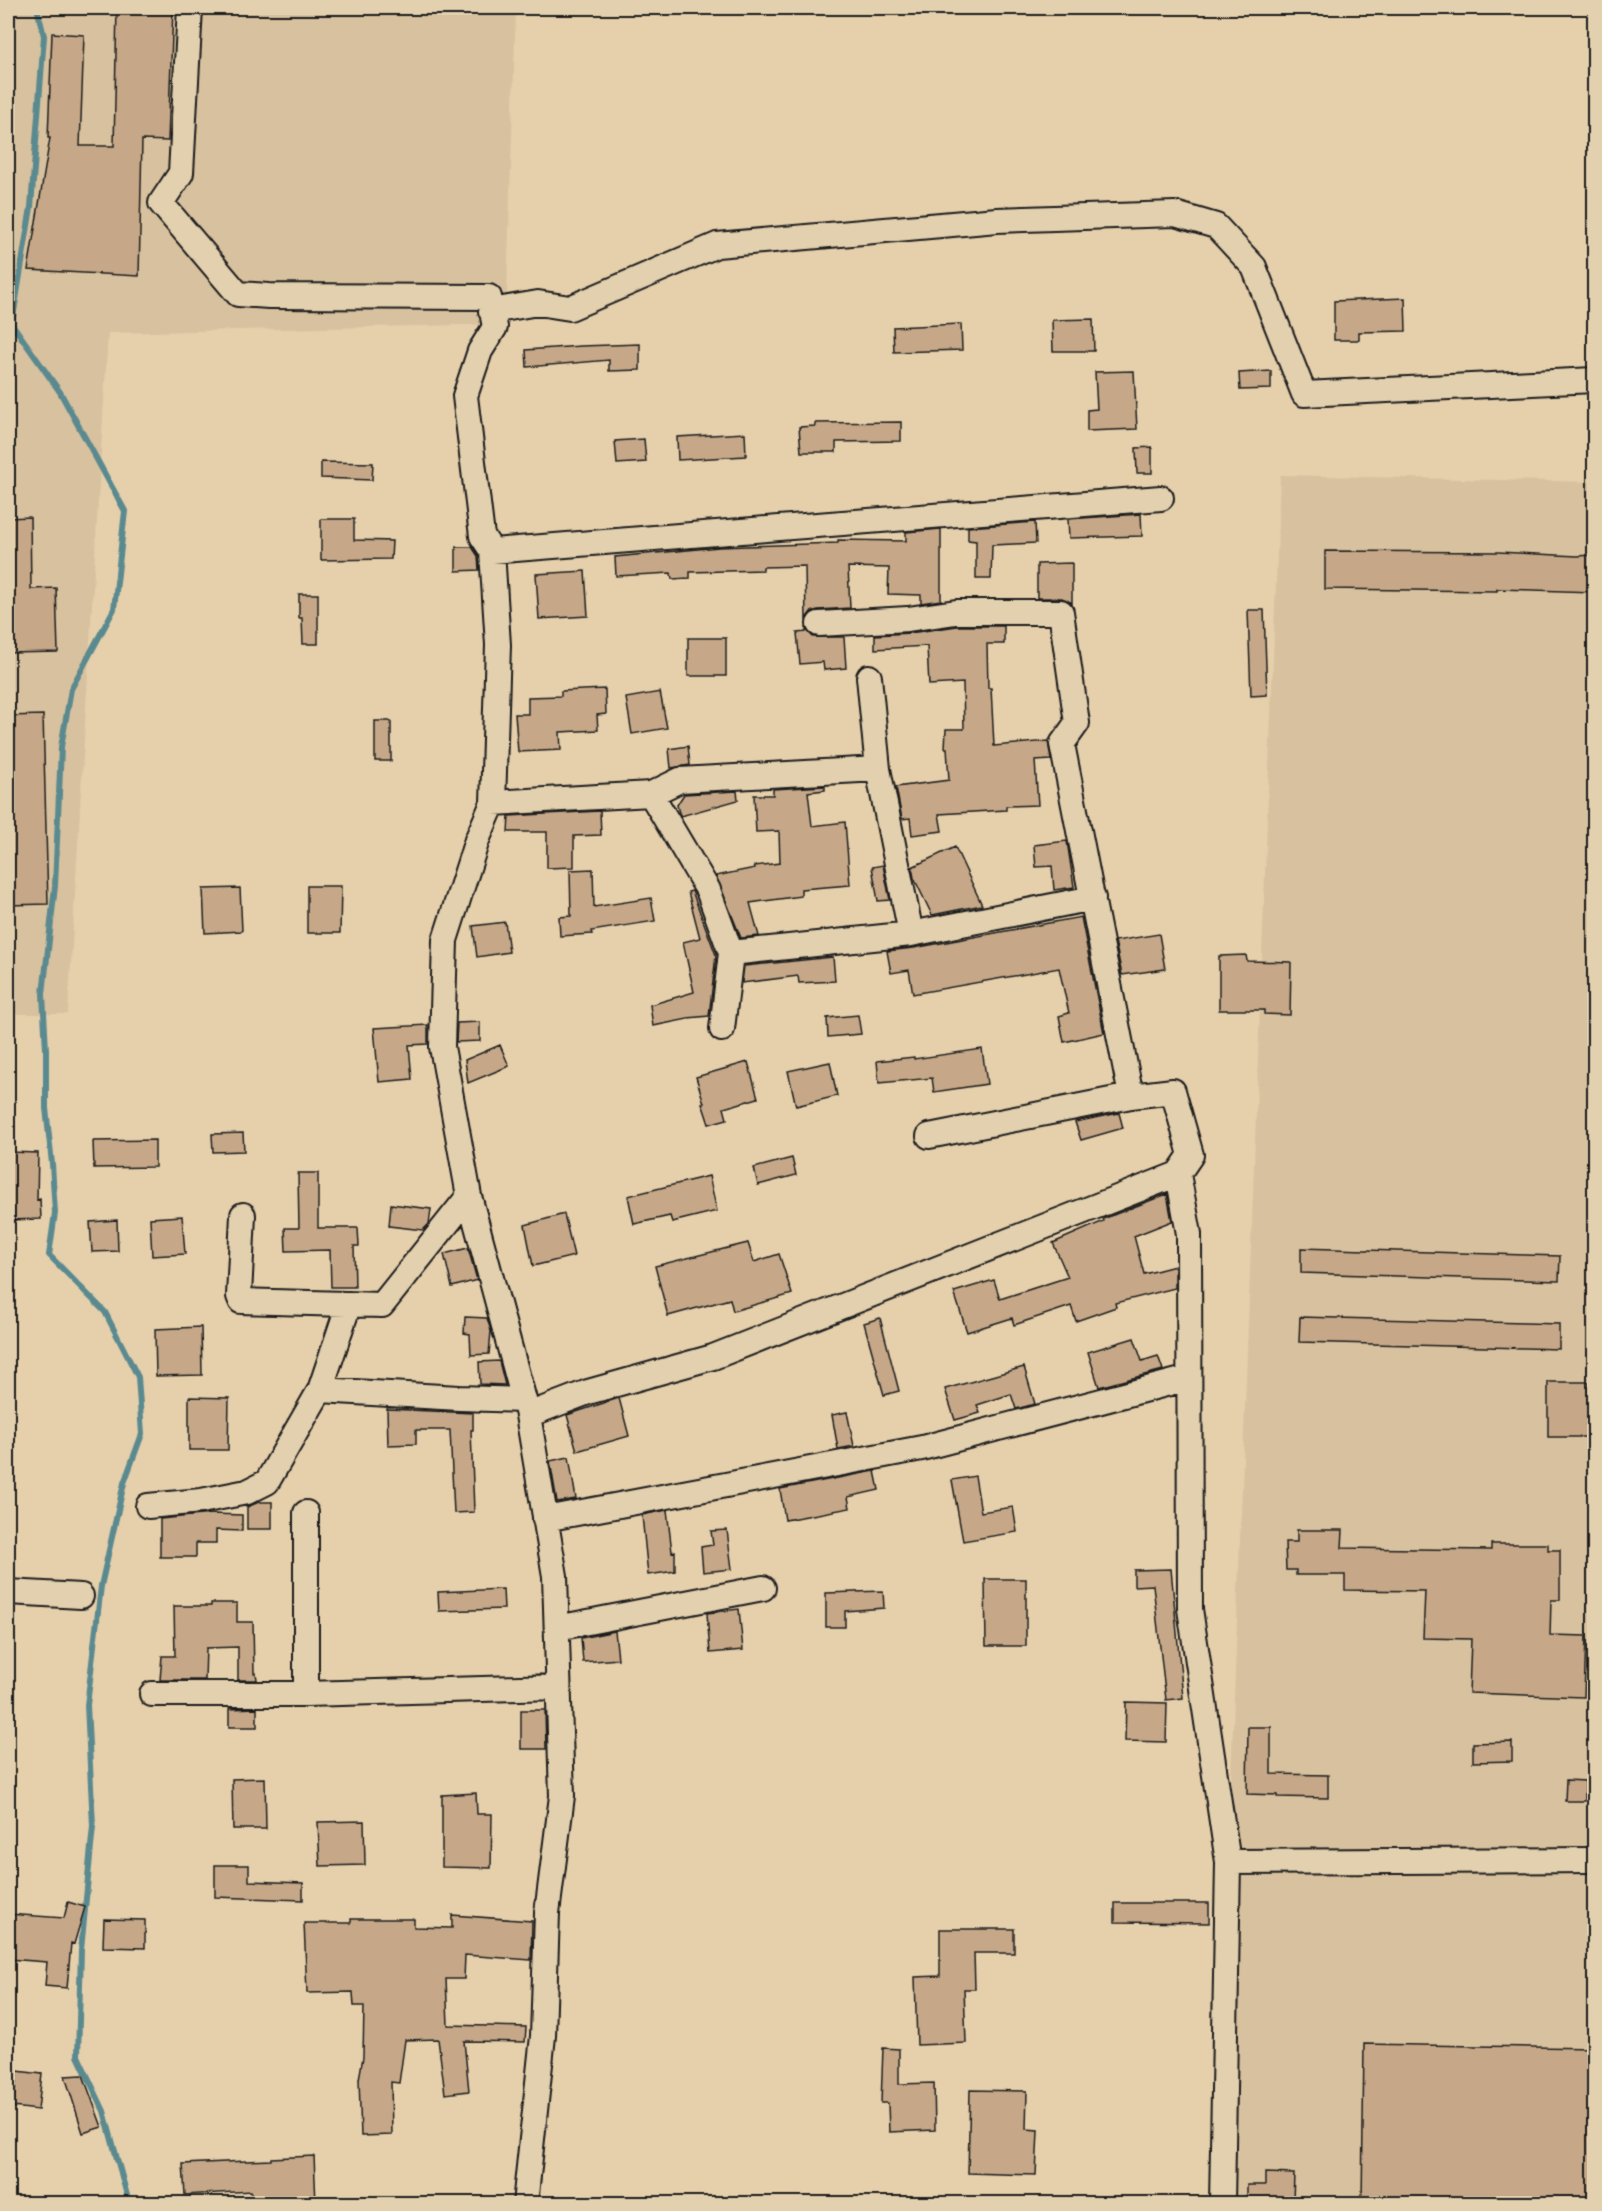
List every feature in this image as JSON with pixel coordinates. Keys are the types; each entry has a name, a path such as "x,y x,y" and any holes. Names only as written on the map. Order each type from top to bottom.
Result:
{"street":[{"path":"190,8 181,173 160,203 238,294 489,297 495,327 480,351 465,396 482,536 492,551 498,645 493,803 477,840 445,940 442,1047 469,1196 526,1407 555,1576 562,1796 547,1913 543,2036 525,2204"},
{"path":"491,311 538,303 570,308 717,245 997,220 1176,214 1216,226 1254,267 1304,394 1594,380"},
{"path":"492,551 1161,498"},
{"path":"819,624 908,619 956,612 1061,612 1077,723 1062,744 1131,1096"},
{"path":"869,677 878,769 911,934"},
{"path":"493,803 651,794 680,780 878,769"},
{"path":"651,794 708,890 731,953 722,1029"},
{"path":"731,953 911,934 1093,898"},
{"path":"320,1390 459,1398 526,1407 588,1392 713,1357 1178,1174 1191,1155 1173,1091 1131,1096 929,1136"},
{"path":"1178,1174 1189,1233 1190,1609 1228,1862 1222,2204"},
{"path":"243,1215 238,1296 241,1301 382,1305 469,1196"},
{"path":"148,1506 201,1502 247,1492 267,1482 320,1390 349,1304"},
{"path":"544,1519 922,1448 1189,1378"},
{"path":"306,1513 306,1694"},
{"path":"557,1628 763,1588"},
{"path":"8,1592 81,1596"},
{"path":"152,1694 306,1694 557,1687"},
{"path":"1228,1862 1594,1860"}],"shaded area":[{"path":"8,8 516,8 506,324 108,333 68,1014 8,1014"},
{"path":"1280,475 1594,482 1594,2203 1215,2204"}],"building":[{"path":"117,8 173,8 168,141 142,140 139,276 28,270 50,138 48,138 52,33 84,35 80,146 114,146"},
{"path":"1405,298 1406,331 1359,332 1359,340 1334,340 1334,301"},
{"path":"1093,319 1094,351 1053,351 1052,320"},
{"path":"961,324 962,350 894,352 893,327"},
{"path":"640,344 640,370 609,371 609,360 527,367 526,350"},
{"path":"1134,371 1137,429 1087,431 1087,410 1097,409 1095,372"},
{"path":"1271,371 1271,389 1240,390 1239,373"},
{"path":"901,422 901,441 836,442 836,452 801,452 799,427 815,426 815,423"},
{"path":"745,433 746,456 678,460 677,437"},
{"path":"644,439 646,462 617,464 615,441"},
{"path":"1152,447 1152,473 1137,473 1136,448"},
{"path":"321,462 373,463 372,480 321,478"},
{"path":"1141,514 1142,536 1069,538 1068,519"},
{"path":"30,517 31,589 56,588 58,652 8,653 8,518"},
{"path":"321,519 354,519 354,540 392,541 391,559 321,560"},
{"path":"1035,522 1036,543 992,545 991,579 976,579 976,541 968,540 968,527"},
{"path":"941,529 941,600 921,603 921,595 888,594 889,568 848,567 850,608 818,610 811,612 806,619 805,566 763,567 763,570 690,572 690,578 672,579 671,573 616,576 615,557 719,547 838,543 838,540 906,541 906,532"},
{"path":"456,547 472,547 478,556 479,570 456,571"},
{"path":"1325,551 1594,555 1594,592 1497,589 1497,591 1325,589"},
{"path":"1072,563 1072,603 1062,598 1037,598 1037,564"},
{"path":"585,571 588,616 539,619 536,574"},
{"path":"299,594 318,594 318,644 303,644 302,618 299,618"},
{"path":"1248,610 1264,610 1267,695 1251,696"},
{"path":"957,626 1004,626 1004,644 987,644 988,688 991,688 994,746 1048,741 1051,760 1035,761 1038,805 1006,806 1006,810 939,814 942,831 912,835 910,818 902,819 896,787 949,780 947,748 945,748 946,729 964,729 963,683 929,685 927,646 875,649 875,635 910,633"},
{"path":"806,629 813,637 844,637 846,668 824,670 823,662 800,664 797,633 806,632"},
{"path":"688,638 726,638 726,676 688,676"},
{"path":"605,689 606,714 597,715 598,730 560,732 561,750 518,752 515,714 528,714 528,697 561,696 561,691"},
{"path":"660,692 667,728 632,734 626,698"},
{"path":"43,715 48,904 8,905 8,716"},
{"path":"375,721 391,721 391,761 375,761"},
{"path":"688,746 690,765 671,768 669,749"},
{"path":"825,786 825,790 808,792 812,826 845,822 850,885 801,889 801,896 750,903 759,936 741,938 716,876 755,868 754,866 780,863 779,831 756,832 754,795 773,795 773,789"},
{"path":"737,791 738,800 681,816 679,813 677,805 684,794"},
{"path":"600,811 601,835 574,836 574,867 547,868 547,832 508,832 509,816"},
{"path":"1067,841 1074,887 1054,890 1052,866 1036,867 1034,845"},
{"path":"955,847 982,905 932,915 914,878 912,867"},
{"path":"883,865 890,900 878,901 872,867"},
{"path":"593,869 594,907 651,898 655,921 591,931 592,934 560,936 559,917 571,916 570,870"},
{"path":"307,886 341,886 340,933 307,933"},
{"path":"240,888 242,931 205,933 203,889"},
{"path":"692,891 716,955 709,1016 653,1026 650,1005 694,992 683,942 700,938 688,892"},
{"path":"1081,917 1104,1033 1064,1042 1059,1016 1069,1013 1059,968 913,994 909,970 891,973 887,951"},
{"path":"505,922 509,952 477,957 473,926"},
{"path":"1159,934 1165,969 1122,975 1115,941"},
{"path":"1246,955 1247,961 1291,962 1290,1015 1264,1014 1264,1010 1219,1010 1219,956"},
{"path":"833,957 835,981 799,983 798,976 742,983 744,966"},
{"path":"858,1015 861,1034 828,1037 827,1018"},
{"path":"480,1022 480,1041 456,1042 457,1023"},
{"path":"428,1025 428,1044 409,1045 412,1079 379,1082 374,1028"},
{"path":"500,1045 509,1066 468,1083 465,1060"},
{"path":"982,1049 987,1084 934,1092 932,1078 879,1083 877,1061 914,1057 914,1059"},
{"path":"748,1062 758,1098 724,1108 727,1119 709,1124 696,1077"},
{"path":"830,1062 837,1096 796,1106 788,1071"},
{"path":"1119,1113 1123,1128 1081,1140 1075,1122"},
{"path":"243,1133 244,1151 213,1152 212,1134"},
{"path":"155,1140 155,1167 94,1168 93,1141"},
{"path":"8,1152 38,1153 37,1200 40,1199 41,1219 8,1220"},
{"path":"792,1158 796,1175 758,1185 754,1168"},
{"path":"298,1173 318,1173 318,1228 358,1228 359,1246 354,1246 355,1287 331,1287 330,1250 286,1251 285,1228 299,1228"},
{"path":"709,1176 717,1211 672,1222 670,1216 634,1224 628,1196"},
{"path":"1167,1194 1172,1221 1134,1236 1144,1274 1175,1266 1175,1288 1115,1303 1116,1307 1076,1321 1071,1306 1014,1325 1012,1318 967,1332 954,1292 994,1280 1000,1299 1068,1277 1053,1243 1104,1221 1103,1219"},
{"path":"391,1204 431,1209 429,1224 423,1230 389,1226"},
{"path":"564,1214 574,1256 533,1266 525,1225"},
{"path":"182,1216 185,1254 152,1256 150,1218"},
{"path":"117,1220 118,1251 92,1252 90,1222"},
{"path":"748,1243 754,1262 779,1254 792,1294 733,1311 730,1299 668,1316 655,1266"},
{"path":"468,1248 477,1280 452,1287 444,1254"},
{"path":"1301,1248 1560,1256 1559,1281 1301,1273"},
{"path":"465,1317 487,1318 491,1331 489,1354 471,1355 470,1334 464,1333"},
{"path":"1300,1317 1559,1324 1559,1349 1299,1342"},
{"path":"880,1318 899,1391 884,1395 864,1323"},
{"path":"201,1327 202,1375 156,1376 155,1329"},
{"path":"1134,1338 1142,1361 1158,1356 1163,1370 1099,1387 1088,1352"},
{"path":"499,1361 505,1385 480,1384 479,1362"},
{"path":"1024,1367 1035,1404 1016,1409 1011,1394 977,1405 980,1413 955,1420 945,1389"},
{"path":"1548,1382 1589,1382 1589,1437 1548,1437"},
{"path":"189,1397 229,1398 228,1450 189,1450"},
{"path":"619,1398 629,1436 577,1451 567,1415"},
{"path":"387,1409 473,1413 473,1430 471,1430 474,1512 454,1513 450,1430 416,1430 416,1444 388,1445"},
{"path":"847,1412 854,1446 838,1449 832,1415"},
{"path":"569,1457 576,1499 557,1502 550,1461"},
{"path":"875,1471 879,1490 848,1497 850,1508 785,1520 780,1489"},
{"path":"975,1476 981,1512 1013,1507 1017,1532 963,1541 952,1480"},
{"path":"259,1502 272,1502 272,1529 247,1529 247,1507"},
{"path":"667,1510 672,1552 675,1551 675,1571 648,1575 642,1515"},
{"path":"212,1514 242,1515 242,1531 216,1530 216,1543 196,1543 196,1557 160,1557 160,1519"},
{"path":"727,1530 732,1569 703,1572 701,1547 713,1545 711,1531"},
{"path":"1297,1530 1343,1530 1342,1548 1491,1550 1491,1544 1548,1544 1548,1550 1560,1550 1560,1600 1551,1600 1550,1635 1586,1636 1584,1697 1469,1693 1471,1639 1423,1638 1425,1591 1345,1590 1345,1575 1296,1575 1296,1570 1286,1570 1285,1542 1297,1542"},
{"path":"1171,1569 1183,1698 1166,1700 1153,1585 1134,1586 1134,1570"},
{"path":"985,1579 1026,1579 1026,1646 986,1646"},
{"path":"503,1589 504,1609 439,1611 438,1592"},
{"path":"883,1591 884,1608 845,1611 845,1627 826,1627 826,1593"},
{"path":"211,1603 237,1603 237,1622 253,1622 254,1673 256,1673 257,1680 238,1680 238,1647 206,1648 205,1680 160,1680 162,1656 175,1656 174,1606 211,1606"},
{"path":"739,1609 743,1650 710,1653 707,1613"},
{"path":"615,1631 618,1659 583,1662 581,1638"},
{"path":"1126,1702 1167,1703 1166,1742 1125,1741"},
{"path":"257,1708 257,1727 229,1727 229,1709"},
{"path":"521,1710 545,1710 546,1749 521,1749"},
{"path":"1248,1727 1271,1727 1271,1774 1328,1775 1328,1798 1247,1794"},
{"path":"1512,1742 1512,1761 1473,1762 1473,1743"},
{"path":"265,1778 266,1829 233,1829 232,1779"},
{"path":"1566,1780 1585,1781 1585,1801 1565,1801"},
{"path":"476,1793 477,1814 492,1814 491,1868 442,1867 442,1795"},
{"path":"364,1821 365,1865 320,1866 318,1822"},
{"path":"215,1865 249,1865 249,1881 303,1883 303,1900 215,1897"},
{"path":"68,1902 85,1907 74,1944 71,1943 67,1988 45,1986 47,1962 8,1959 8,1914 64,1918"},
{"path":"1115,1903 1209,1903 1209,1923 1115,1922"},
{"path":"452,1915 532,1921 531,1960 465,1955 464,1979 446,1979 448,2025 526,2027 525,2042 464,2041 469,2091 445,2094 438,2039 405,2040 399,2083 391,2082 392,2135 361,2136 359,2079 363,2057 364,2006 354,2006 353,1992 307,1993 304,1923 351,1923 351,1919 414,1919 414,1927 452,1928"},
{"path":"104,1919 145,1920 145,1948 103,1947"},
{"path":"940,1929 1014,1929 1014,1953 974,1953 975,1989 964,1989 966,2043 917,2045 915,1977 940,1976"},
{"path":"1364,2044 1594,2048 1594,2204 1362,2204"},
{"path":"883,2048 899,2049 899,2084 934,2083 935,2130 889,2132 888,2103 881,2103"},
{"path":"17,2071 42,2074 38,2110 13,2107"},
{"path":"83,2075 102,2127 83,2133 65,2076"},
{"path":"970,2090 1027,2091 1026,2129 1038,2130 1036,2175 968,2173"},
{"path":"314,2156 316,2204 251,2204 251,2191 185,2195 183,2164"},
{"path":"1265,2173 1294,2174 1293,2200 1272,2199 1272,2204 1247,2204 1247,2185 1265,2185"}],"waterway":[{"path":"37,8 44,36 31,207 12,324 60,392 125,511 114,609 71,689 61,747 55,886 43,994 46,1108 55,1213 49,1255 105,1312 138,1377 142,1434 124,1483 101,1586 87,1705 93,1826 81,1950 78,2056 104,2111 128,2204"}]}
